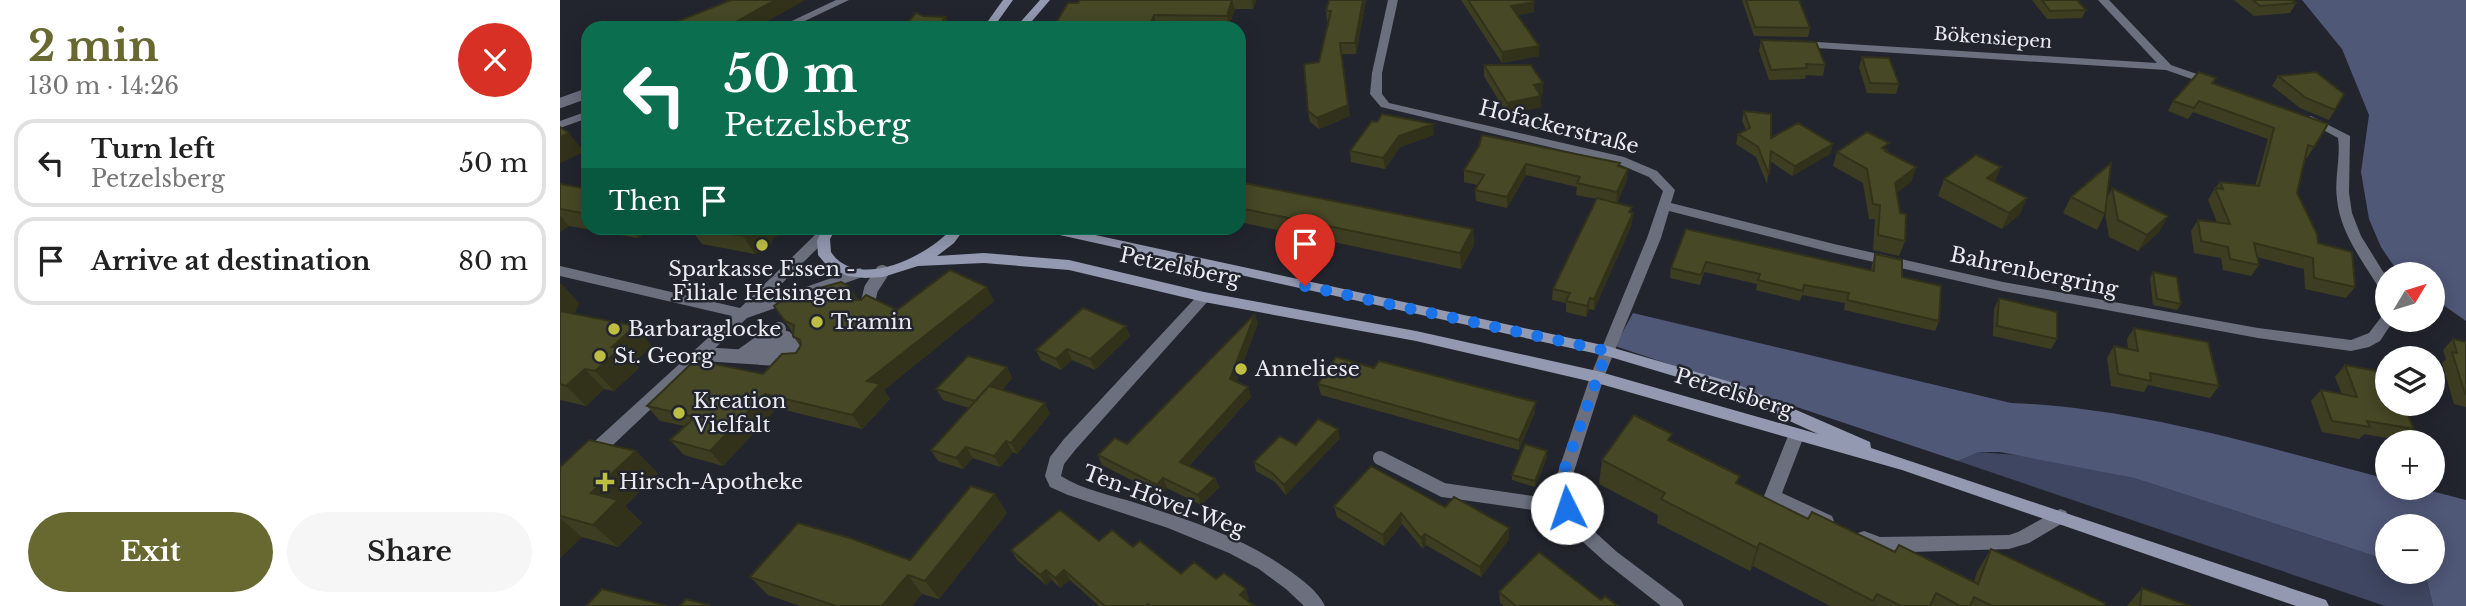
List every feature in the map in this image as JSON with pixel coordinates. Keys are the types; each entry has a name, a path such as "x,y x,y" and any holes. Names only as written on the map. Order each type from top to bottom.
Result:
{"main road":[{"path":"993,21 1008,0"},
{"path":"1026,21 1045,0"},
{"path":"827,235 823,250 831,263 860,272 882,272 918,261 942,247 953,235"},
{"name":"Petzelsberg","path":"1078,235 1607,351 1729,387 1903,464"},
{"name":"Petzelsberg","path":"918,261 984,258 1069,265 1204,297 1416,336 1597,377 1705,406 1796,436 1903,464 2320,606"}],"street":[{"path":"798,21 844,0"},
{"name":"Hofackerstraße","path":"1393,0 1377,73 1376,94 1382,103 1630,163 1653,174 1670,190 1666,206"},
{"path":"2103,0 2166,67 2226,88"},
{"name":"Bökensiepen","path":"1817,45 2166,67"},
{"path":"2295,113 2332,127 2344,136 2344,205 2350,223 2375,268"},
{"path":"560,125 581,117"},
{"path":"1666,206 1597,377 1565,468 1562,484 1567,508 1579,528 1611,557 1675,606"},
{"name":"Bahrenbergring","path":"1666,206 1874,258 2111,310 2343,346 2363,345 2373,340 2379,332"},
{"path":"575,470 702,354 823,235"},
{"path":"560,271 743,314 860,272"},
{"name":"Ten-Hövel-Weg","path":"1204,297 1070,444 1056,462 1052,476 1063,486 1227,543 1276,568 1316,606"},
{"name":"Petzelsberg","path":"1796,436 1772,496 1878,545 2009,542 2024,538 2060,516"}],"lane":[{"path":"1805,45 1817,45"},
{"path":"560,103 581,96"},
{"path":"860,301 882,272"},
{"path":"702,354 777,359 794,347"},
{"path":"741,356 794,347"},
{"path":"760,358 794,347"},
{"path":"1380,458 1443,490 1567,508"}],"shaded area":[{"path":"2302,0 2466,0 2466,321 2445,306 2445,262 2391,262 2381,247 2369,219 2361,172 2369,115 2342,49"},
{"path":"1633,313 2011,403 2106,412 2248,442 2375,476 2375,500 2445,500 2445,495 2466,500 2466,606 2433,606 2428,584 2445,584 2445,514 2375,514 2375,556 2134,478 2000,452 1979,452 1958,461 1615,346"},
{"path":"1979,452 2027,456 2134,478 2375,556 2375,584 2428,584 2433,606 2385,606 1958,461"}],"building":[{"path":"731,0 775,0 738,21 678,21"},
{"path":"1080,0 1232,0 1227,16 1154,15 1152,21 1057,21 1068,3 1078,3"},
{"path":"1329,0 1363,0 1355,43 1340,43 1348,105 1317,118 1308,111 1304,64 1319,62 1331,11 1326,11"},
{"path":"1468,0 1533,0 1534,2 1511,6 1539,46 1502,52"},
{"path":"1746,0 1799,0 1810,28 1755,27"},
{"path":"2042,0 2077,0 2086,10 2050,11"},
{"path":"2253,0 2292,0 2296,3 2260,6"},
{"path":"916,13 946,17 942,21 909,21"},
{"path":"1761,40 1816,42 1825,65 1806,64 1807,68 1771,70"},
{"path":"1862,57 1889,58 1899,84 1870,83"},
{"path":"1484,65 1531,65 1543,83 1534,85 1541,96 1507,103"},
{"path":"2199,72 2216,78 2212,83 2328,124 2314,147 2308,145 2297,193 2317,234 2318,243 2352,252 2355,287 2314,278 2313,258 2254,243 2259,265 2230,259 2228,247 2201,241 2198,220 2230,224 2215,188 2223,189 2220,182 2259,186 2274,128 2199,101 2194,108 2173,101"},
{"path":"2316,72 2344,94 2335,110 2306,98 2278,76"},
{"path":"1744,111 1771,114 1771,138 1798,123 1833,144 1795,166 1771,151 1769,175 1758,147 1738,134 1750,128"},
{"path":"1382,114 1433,124 1399,136 1383,158 1350,151 1372,121 1377,122"},
{"path":"560,127 569,133 560,137"},
{"path":"1867,132 1889,143 1882,148 1887,150 1885,151 1916,167 1895,183 1900,213 1906,214 1905,241 1878,235 1880,205 1873,204 1867,169 1837,152"},
{"path":"1482,135 1620,163 1618,166 1628,169 1617,192 1577,183 1580,177 1526,164 1507,197 1475,190 1484,175 1464,170 1479,146"},
{"path":"1976,155 2001,167 1987,178 2027,198 2009,213 1944,179"},
{"path":"2111,163 2105,214 2071,197"},
{"path":"1246,183 1473,229 1460,253 1246,209"},
{"path":"560,184 581,188 581,213 560,209"},
{"path":"2112,188 2168,216 2147,235 2118,220"},
{"path":"1597,198 1632,207 1629,212 1633,213 1594,299 1590,298 1587,306 1566,301 1570,293 1553,289"},
{"path":"1686,229 1874,271 1875,254 1902,260 1902,277 1941,286 1939,321 1847,300 1849,293 1804,285 1803,291 1758,280 1760,274 1706,262 1701,275 1671,268"},
{"path":"950,270 987,287 867,381 880,384 852,415 765,394 710,451 670,440 695,417 647,406 695,360 763,374 782,354 796,353 801,345 800,340 793,336 794,325 785,321 774,306 787,297 841,282 849,286 849,294 855,300 861,300 866,295 897,310"},
{"path":"2153,272 2177,277 2181,304 2157,299"},
{"path":"1999,298 2057,312 2057,339 1997,326"},
{"path":"1083,308 1126,326 1090,359 1067,349 1056,359 1036,350"},
{"path":"560,311 635,326 612,347 621,348 595,371 585,369 566,386 560,384"},
{"path":"1255,314 1230,379 1248,387 1180,462 1215,478 1198,495 1163,478 1157,485 1098,455 1115,438 1127,444"},
{"path":"2134,328 2208,342 2219,386 2150,373 2151,381 2118,374 2114,346 2138,351"},
{"path":"2453,339 2466,342 2466,394 2452,352 2457,353"},
{"path":"968,356 1007,367 975,401 936,389"},
{"path":"1336,357 1374,368 1379,361 1536,402 1519,440 1318,384"},
{"path":"2345,365 2375,371 2375,416 2408,416 2414,429 2367,421 2370,427 2332,421 2321,390 2357,397"},
{"path":"989,386 1045,403 1011,443 1006,441 994,456 966,447 956,458 931,450"},
{"path":"1634,415 1672,434 1668,440 1740,476 1736,483 1808,519 1812,512 1895,552 1899,545 1978,584 1991,549 2105,603 2104,606 1992,606 1974,597 1970,606 1960,606 1936,593 1930,606 1901,606 1877,594 1873,601 1760,543 1757,548 1661,499 1665,493 1602,460"},
{"path":"1318,419 1338,429 1284,485 1272,473 1254,462 1280,436 1296,445"},
{"path":"589,440 636,451 591,493 618,500 593,525 560,516 560,467"},
{"path":"1525,444 1547,451 1535,481 1512,475"},
{"path":"1371,466 1445,507 1454,497 1509,528 1480,567 1425,534 1421,538 1401,513 1383,535 1334,506"},
{"path":"971,486 995,494 925,581 908,575 882,606 836,606 750,577 798,523 910,560"},
{"path":"1060,510 1099,541 1112,530 1133,547 1140,541 1181,574 1194,562 1216,579 1224,573 1246,589 1240,595 1254,606 1105,606 1064,570 1055,578 1046,570 1040,575 1011,550"},
{"path":"1539,552 1601,600 1605,596 1618,606 1516,606 1499,592"},
{"path":"2142,588 2190,606 2140,606"},
{"path":"602,589 667,606 586,606"},
{"path":"686,599 709,605 680,606"}],"place":[{"name":"Sparkasse Essen - Filiale Heisingen","path":"762,245"},
{"name":"Tramin","path":"817,322"},
{"name":"Barbaraglocke","path":"614,329"},
{"name":"St. Georg","path":"600,356"},
{"name":"Anneliese","path":"1241,369"},
{"name":"Kreation Vielfalt","path":"679,413"},
{"name":"Hirsch-Apotheke","path":"605,482"}],"route":[{"path":"1305,286 1607,351 1565,468 1562,484 1567,508"}]}
